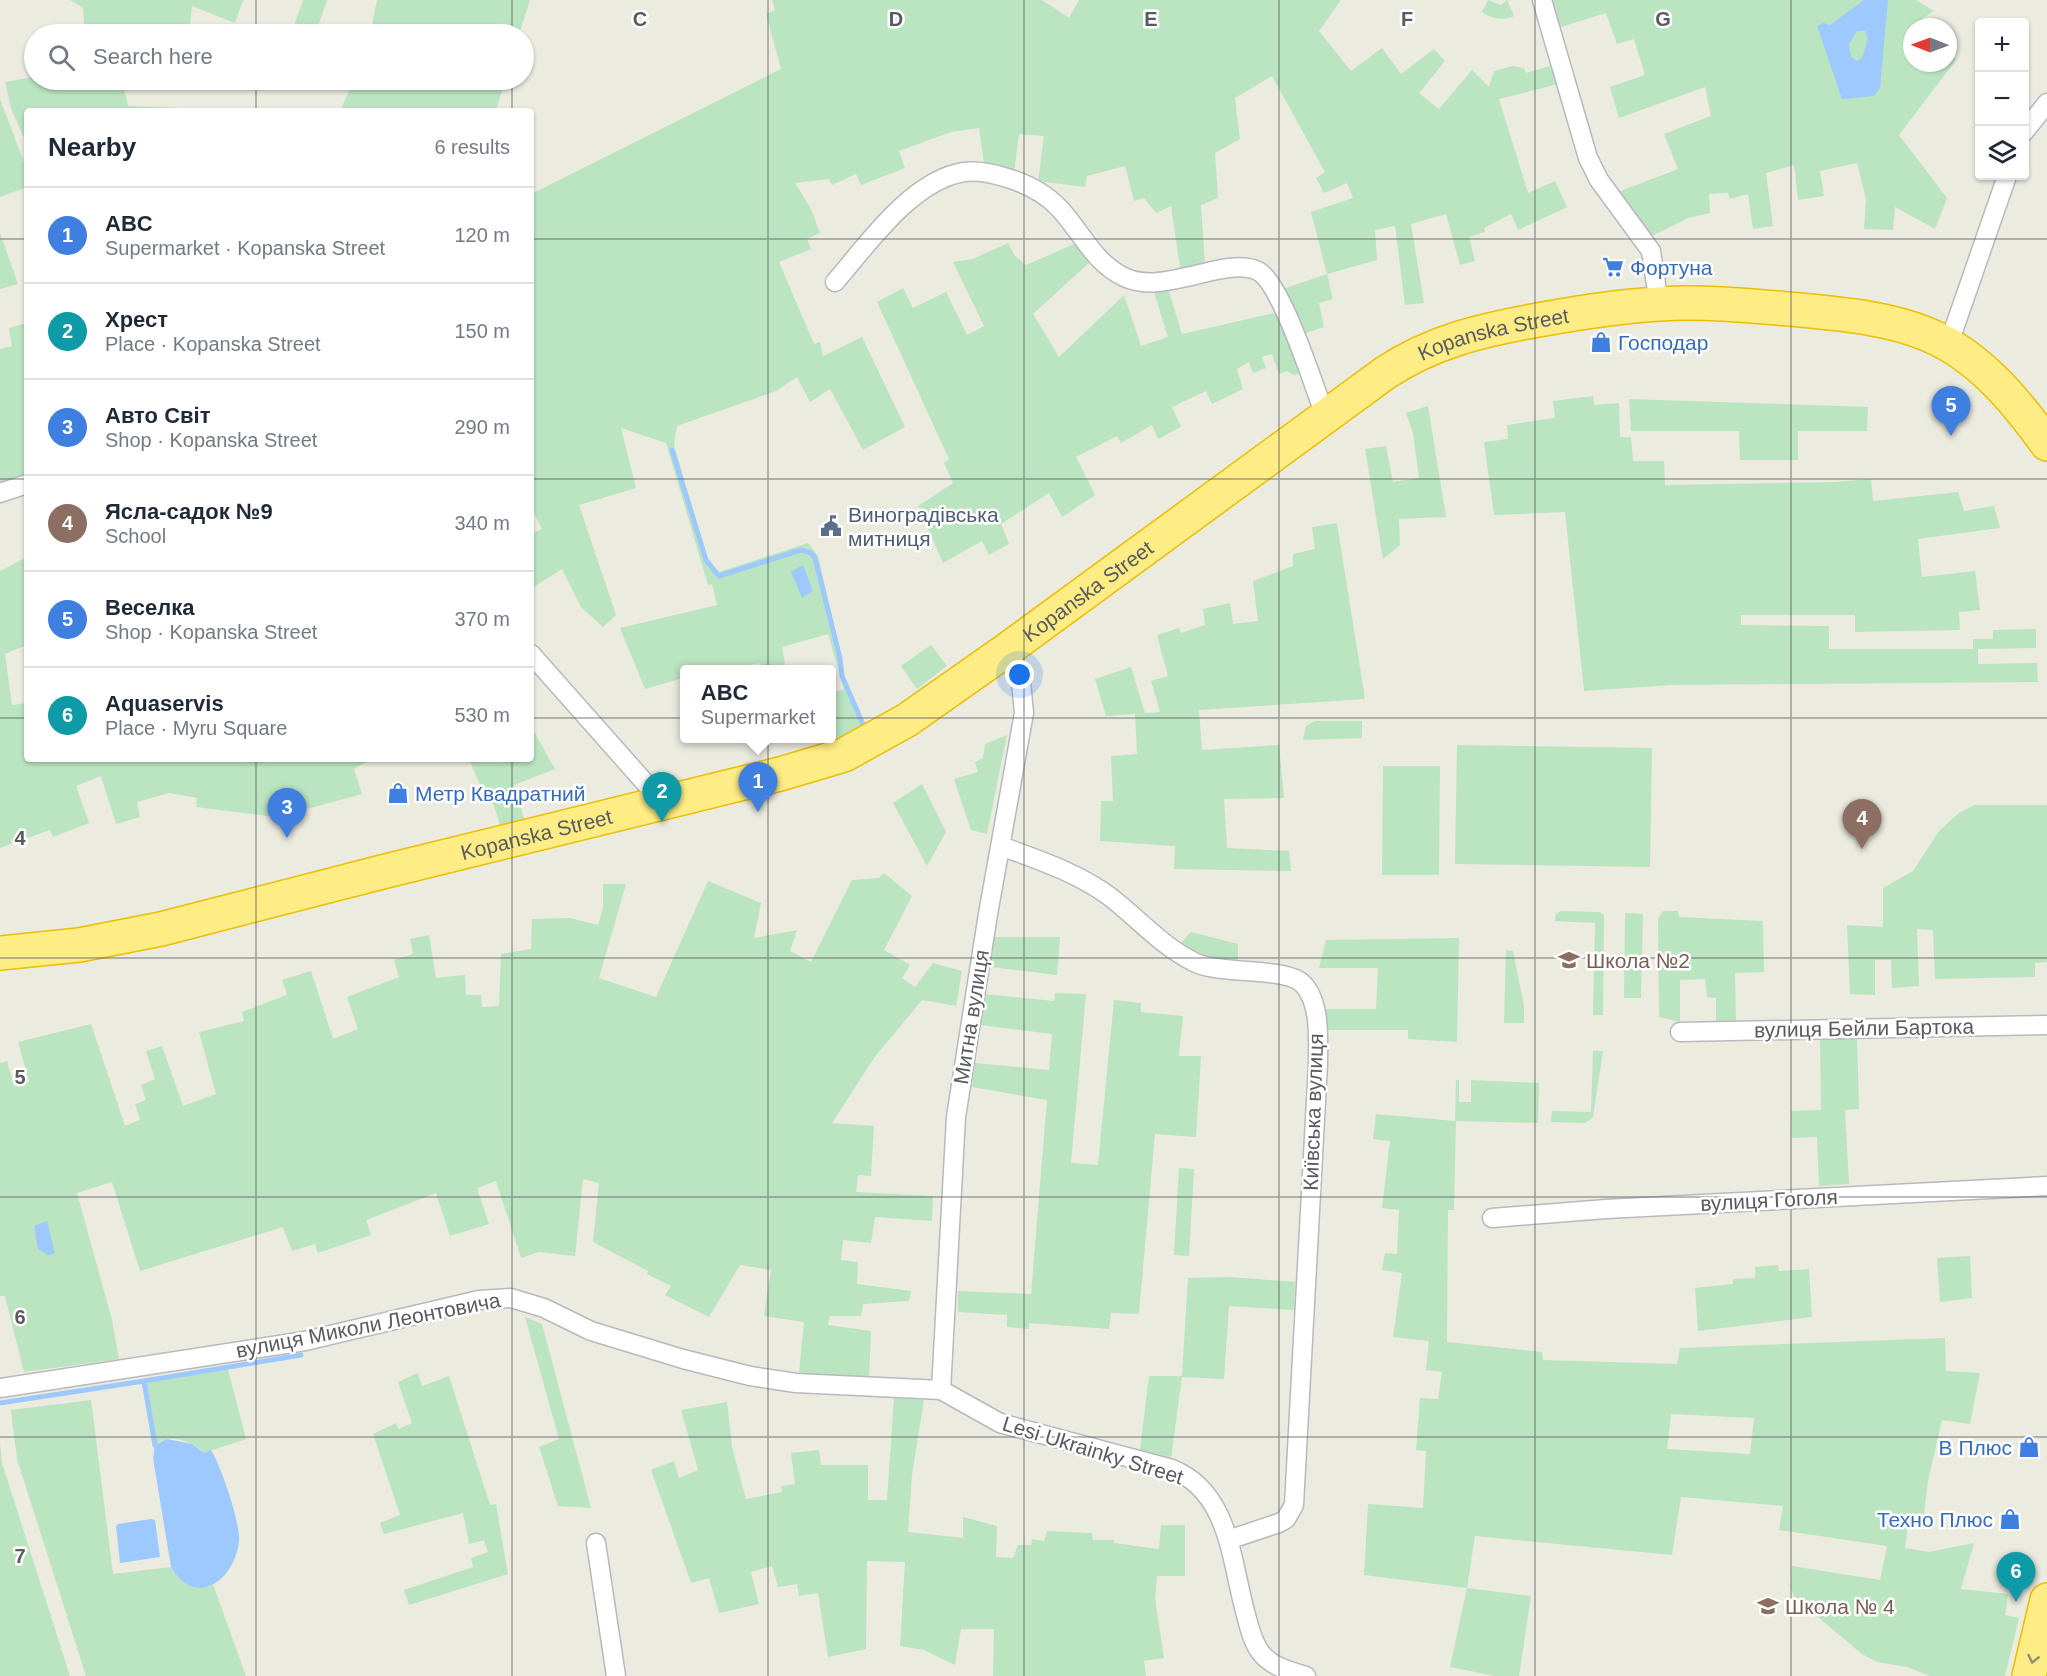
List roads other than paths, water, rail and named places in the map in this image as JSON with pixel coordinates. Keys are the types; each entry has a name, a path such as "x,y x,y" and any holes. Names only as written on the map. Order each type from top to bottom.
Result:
{"highway":[{"name":"Kopanska Street","path":"0,953 79,945 161,929 663,803 844,755 885,734 1008,650 1406,359 1460,336 1576,313 1659,304 1737,305 1842,314 1928,335 1961,352 2004,390 2047,444"},
{"path":"2004,390 2029,404 2047,408"},
{"path":"2029,1676 2047,1600"}],"street":[{"path":"1542,0 1588,158 1599,180 1651,251 1659,304"},
{"path":"2029,127 2047,103"},
{"path":"835,282 888,219 908,200 950,176 962,172 975,171 1001,176 1033,188 1048,197 1108,267 1131,280 1155,282 1235,268 1258,271 1273,287 1285,310 1326,418"},
{"path":"1948,346 2006,180"},
{"path":"0,492 24,485"},
{"name":"Митна вулиця","path":"941,1390 956,1117 1024,713 1021,682 1008,650"},
{"path":"534,657 663,803"},
{"name":"Київська вулиця","path":"1001,846 1059,867 1090,884 1168,946 1196,963 1224,971 1291,977 1302,984 1312,1004 1318,1041 1318,1064 1304,1280 1295,1499 1291,1513 1279,1523 1228,1540"},
{"name":"вулиця Бейли Бартока","path":"1680,1032 2047,1025"},
{"name":"вулиця Гоголя","path":"1492,1218 1617,1208 2047,1186"},
{"name":"вулиця Миколи Леонтовича","path":"0,1388 320,1338 479,1300 511,1298 544,1308 591,1331 738,1373 796,1383 941,1390"},
{"name":"Lesi Ukrainky Street","path":"941,1390 1000,1423 1187,1476 1209,1497 1228,1540 1254,1641 1270,1661 1294,1674"},
{"path":"596,1543 616,1676"}],"water":[{"path":"1864,0 1888,0 1880,88 1874,96 1842,99 1817,26 1823,23 1830,25","holes":["1857,31 1865,31 1868,39 1862,58 1857,61 1851,57 1849,44"]},
{"path":"803,565 813,591 802,598 791,572"},
{"path":"47,1221 55,1254 48,1255 38,1249 34,1226"},
{"path":"167,1439 192,1444 204,1453 211,1450 234,1509 239,1534 236,1556 222,1578 202,1588 191,1586 181,1580 171,1567 153,1458 155,1445"},
{"path":"155,1520 160,1557 120,1563 116,1526"}],"waterway":[{"path":"672,450 706,560 719,576 801,550 811,553 815,558 840,658 842,676 865,729"},
{"path":"144,1381 301,1355"},
{"path":"0,1403 144,1381 155,1445"}],"place":[{"name":"Фортуна","path":"1613,267"},
{"name":"Господар","path":"1601,342"},
{"name":"Веселка","path":"1951,436"},
{"name":"Виноградівська митниця","path":"831,526"},
{"name":"Метр Квадратний","path":"398,793"},
{"name":"ABC","path":"758,812"},
{"name":"Хрест","path":"662,822"},
{"name":"Авто Світ","path":"287,838"},
{"name":"Ясла-садок №9","path":"1862,849"},
{"name":"Школа №2","path":"1569,960"},
{"name":"В Плюс","path":"2029,1447"},
{"name":"Техно Плюс","path":"2010,1519"},
{"name":"Aquaservis","path":"2016,1602"},
{"name":"Школа № 4","path":"1768,1606"}]}
